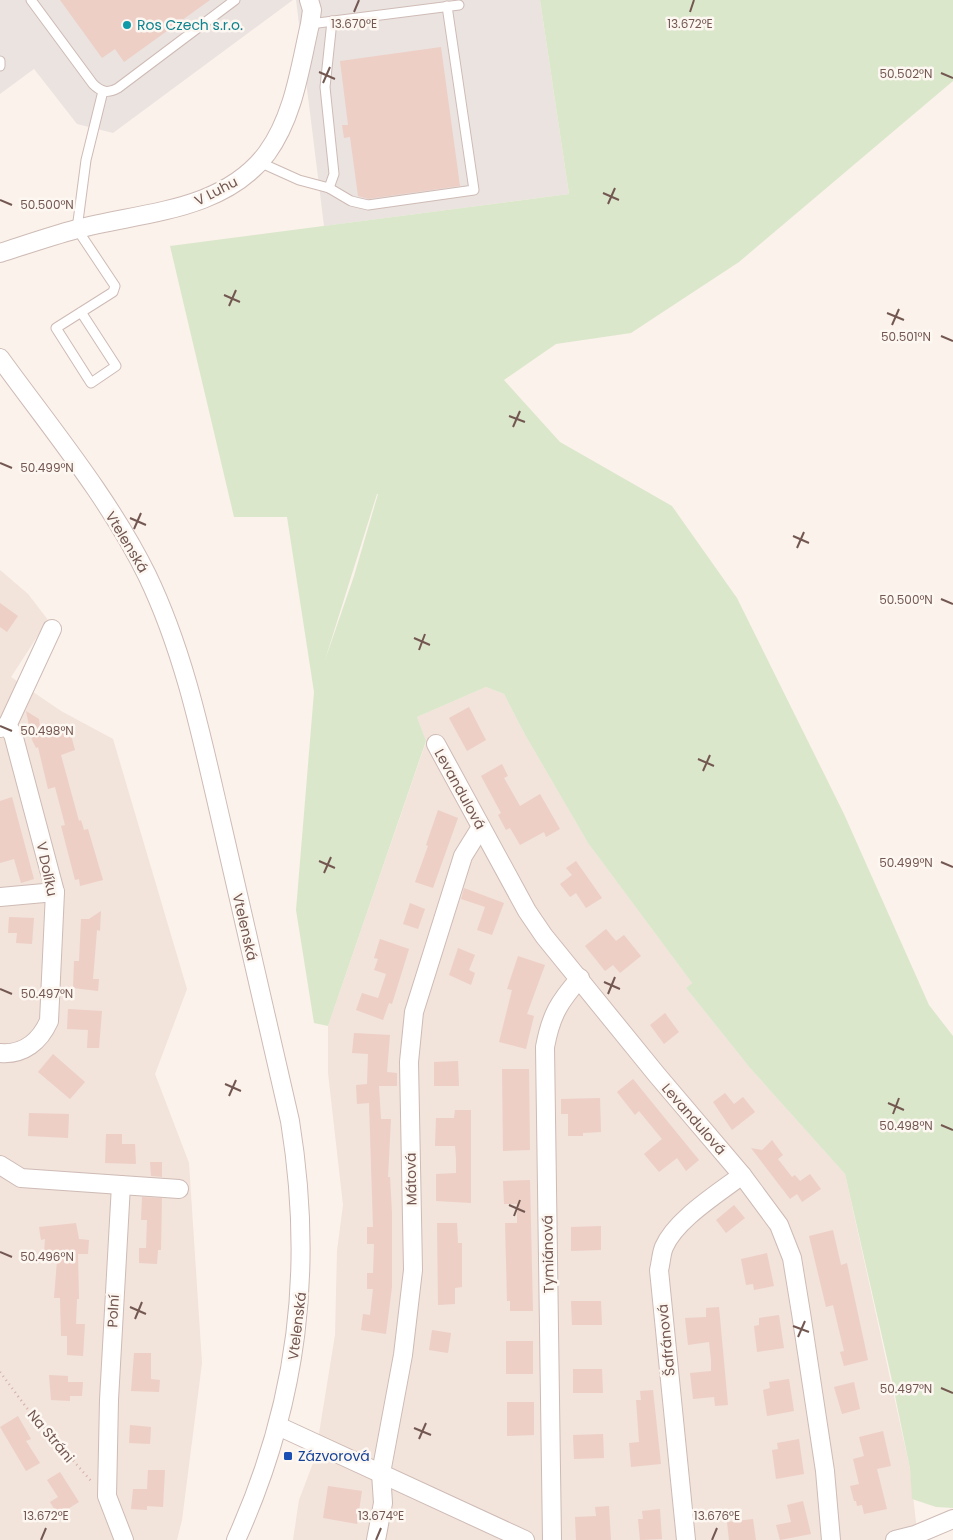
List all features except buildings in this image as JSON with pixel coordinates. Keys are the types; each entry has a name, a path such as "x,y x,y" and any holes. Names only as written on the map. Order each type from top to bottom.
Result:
{"street":[{"name":"V Luhu","path":"0,253 77,229 198,202 242,178 259,162 278,135 286,118 310,24 312,10 309,0"},
{"name":"Vtelenská","path":"0,358 86,477 129,542 146,574 171,631 191,693 290,1121 298,1178 302,1235 301,1294 293,1362 278,1426 256,1493 236,1540"},
{"path":"3,727 52,630"},
{"name":"V Dolíku","path":"0,1053 18,1051 30,1046 43,1035 49,1020 55,892 13,734 3,727"},
{"name":"Levandulová","path":"436,744 527,911 544,936 580,978 656,1075 742,1175 780,1224 792,1258 825,1471 832,1540"},
{"name":"Mátová","path":"376,1540 383,1503 381,1473 403,1355 413,1270 409,1062 414,1012 463,856 481,827"},
{"path":"0,897 55,892"},
{"name":"Tymiánová","path":"552,1540 546,1046 550,1023 561,1000 580,978"},
{"path":"0,1164 21,1178 179,1189"},
{"name":"Šafránová","path":"686,1540 659,1270 664,1247 674,1231 694,1212 742,1175"},
{"name":"Polní","path":"107,1496 109,1400 121,1185"},
{"path":"278,1426 525,1540"},
{"path":"107,1496 124,1540"},
{"path":"895,1540 916,1535 953,1519"}],"lane":[{"path":"31,0 88,78 103,91 109,92 118,88 235,0"},
{"path":"310,24 459,5"},
{"path":"259,162 299,180 329,188 351,201 368,205 474,190 447,6"},
{"path":"329,188 334,174 325,87 332,21"},
{"path":"0,61 0,66"},
{"path":"81,312 116,366 91,383 56,328 81,312 113,292 114,286 77,229 79,200 86,160 103,91"}],"path":[{"name":"Na Stráni","path":"0,1372 26,1407 80,1471 107,1496"}],"shaded area":[{"path":"0,0 293,0 113,133 77,124 34,69 0,94"},
{"path":"296,0 540,0 569,194 324,226"},
{"path":"0,570 28,594 48,620 11,677 61,711 113,739 187,989 155,1074 189,1163 202,1363 182,1520 177,1540 0,1540"},
{"path":"486,687 504,694 524,733 588,843 692,983 686,988 750,1068 845,1174 910,1469 918,1540 293,1540 299,1500 315,1458 335,1335 337,1251 343,1205 328,1073 328,1026 426,742 417,717"}],"green space":[{"path":"540,0 953,0 953,81 739,262 631,333 556,344 504,380 560,442 672,506 737,598 844,814 929,1005 953,1036 953,1508 936,1507 912,1499 910,1469 891,1376 845,1174 750,1068 686,988 692,983 588,843 524,733 504,694 486,687 417,717 426,741 328,1026 314,1023 296,910 314,692 287,517 234,517 170,246 569,194","holes":["378,494 354,576 325,660"]}],"place":[{"name":"Ros Czech s.r.o.","path":"127,25"},
{"name":"Zázvorová","path":"288,1456"}]}
